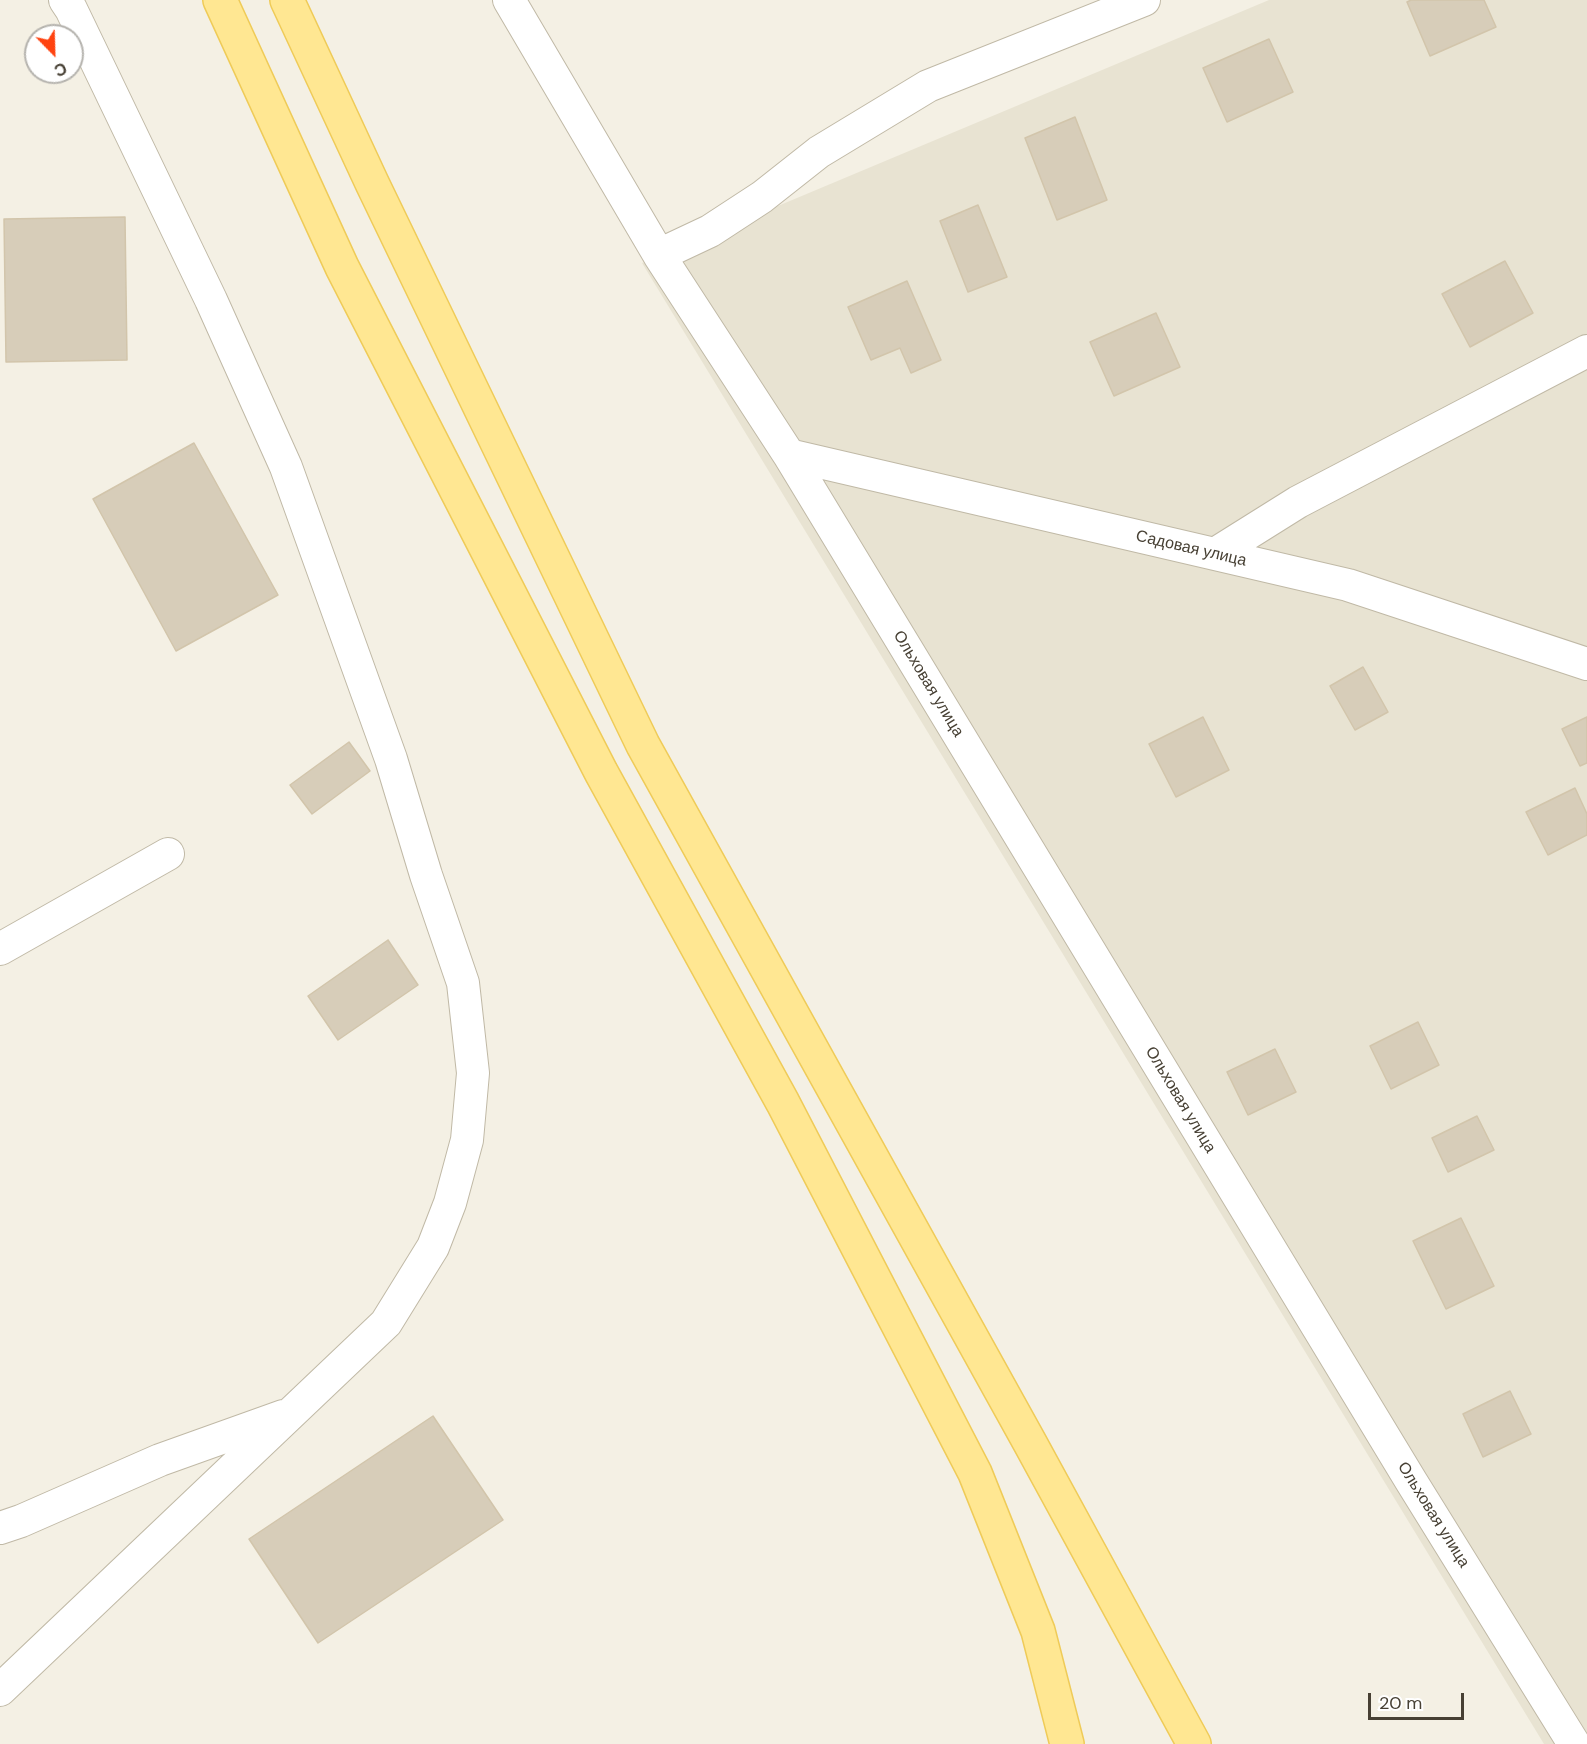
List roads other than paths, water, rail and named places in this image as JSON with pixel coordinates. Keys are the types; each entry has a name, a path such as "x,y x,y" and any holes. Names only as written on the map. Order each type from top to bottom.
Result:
{"main road":[{"path":"220,0 342,267 601,772 783,1103 975,1473 1038,1631 1067,1744"},
{"path":"287,0 372,183 643,745 1024,1432 1194,1744"}],"street":[{"path":"0,1690 386,1323 433,1247 450,1203 467,1140 472,1073 463,983 426,874 392,759 286,467 201,279 71,9 64,0"},
{"path":"298,0 372,183"},
{"name":"Ольховая улица","path":"509,0 659,255 789,455 1574,1744"},
{"path":"659,255 710,231 762,196 819,152 928,86 1144,0"},
{"path":"1215,554 1298,502 1587,351"},
{"name":"Садовая улица","path":"789,455 1348,585 1587,664"},
{"path":"0,949 168,854"},
{"path":"0,1528 160,1460 292,1413"}]}
